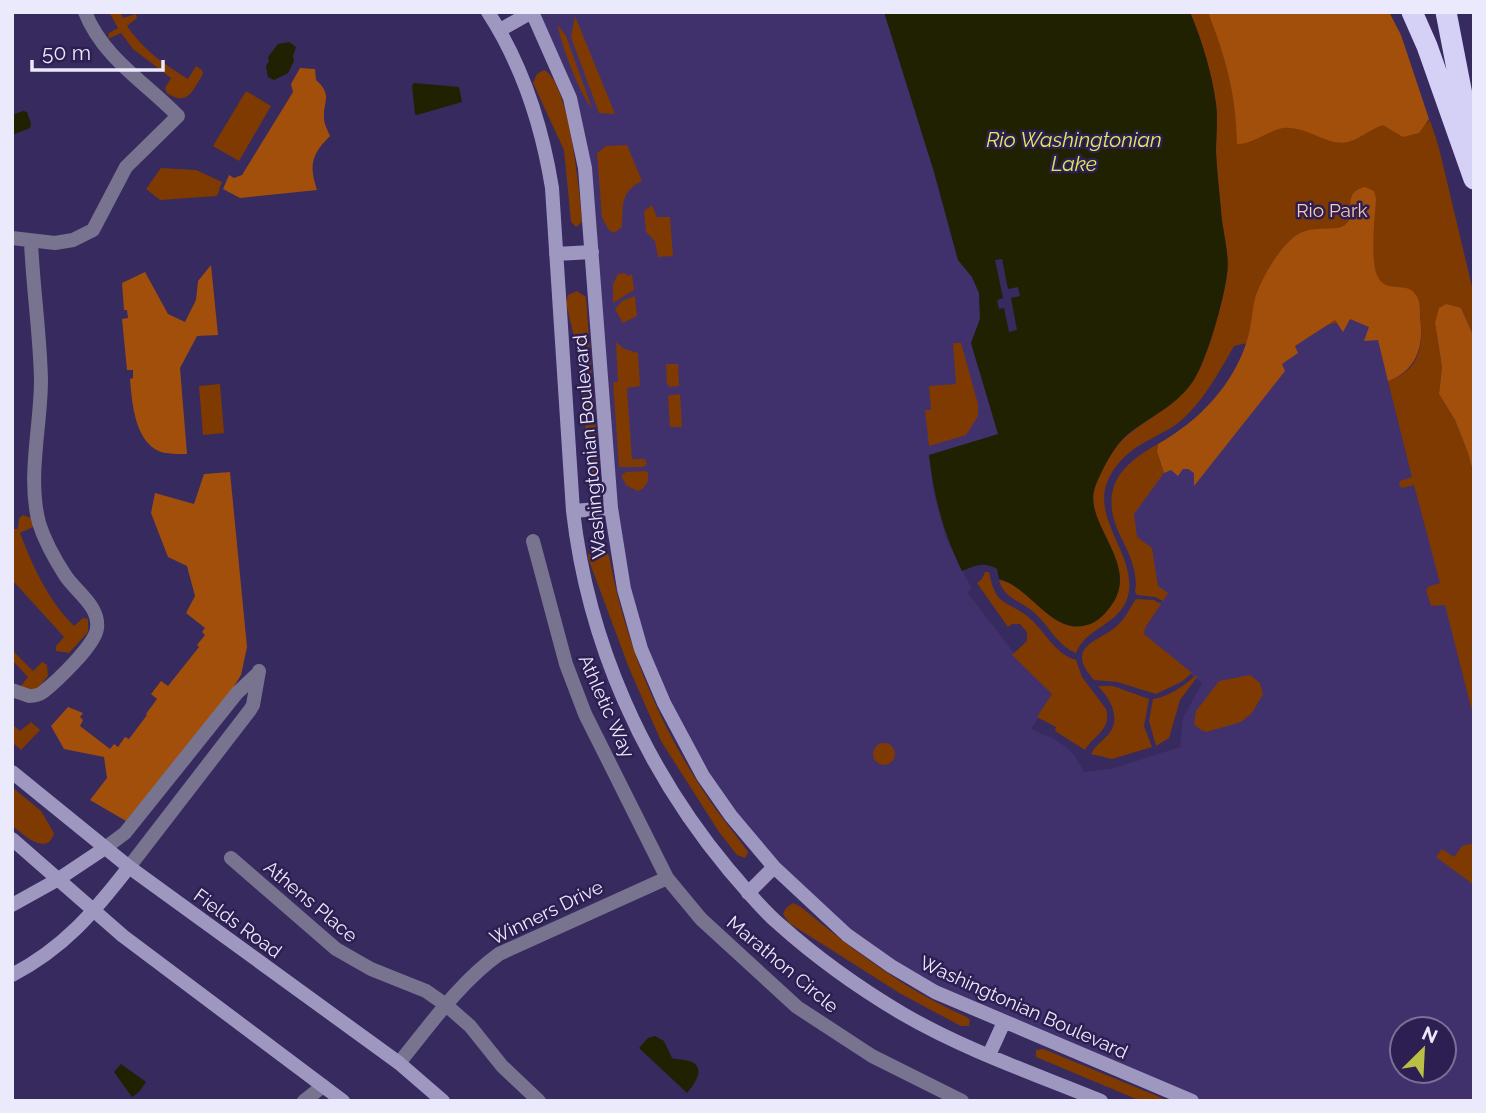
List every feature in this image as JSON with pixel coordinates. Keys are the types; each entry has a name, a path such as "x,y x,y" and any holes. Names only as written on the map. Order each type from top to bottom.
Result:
{"highway":[{"path":"1412,12 1427,46 1474,179"},
{"path":"1446,12 1474,153"}],"street":[{"path":"12,238 55,243 73,240 93,230 126,167 178,116 109,52 85,12"},
{"name":"Washingtonian Boulevard","path":"488,12 500,30 531,100 546,151 552,188 573,511 578,551 601,641 631,719 682,808 704,840 748,893 785,930 863,990 904,1015 989,1055 1101,1101"},
{"path":"500,30 532,12"},
{"name":"Washingtonian Boulevard","path":"532,12 570,98 585,168 611,508 624,589 641,649 664,703 703,776 731,816 774,867 847,935 891,966 934,992 1192,1101"},
{"path":"12,690 29,696 44,691 88,647 96,635 98,624 87,601 67,579 49,551 39,521 35,475 41,382 31,242"},
{"path":"556,254 592,252"},
{"path":"573,511 611,508"},
{"name":"Athletic Way","path":"533,541 566,664 585,714 667,878"},
{"path":"12,905 57,880 125,833 237,693 259,671 250,710 93,912 72,934 12,975"},
{"name":"Fields Road","path":"12,772 129,867 399,1063 443,1101"},
{"path":"12,839 93,912 343,1101"},
{"name":"Athens Place","path":"231,858 336,949 371,969 426,991 446,1005"},
{"path":"748,893 774,867"},
{"name":"Winners Drive","path":"399,1063 479,969 499,954 667,878"},
{"name":"Marathon Circle","path":"667,878 701,919 797,1007 872,1056 962,1101"},
{"path":"446,1005 470,1026 502,1066 539,1101"},
{"path":"989,1055 1004,1022"},
{"path":"304,1101 323,1086"}],"shaded area":[{"path":"534,12 884,12 934,172 958,260 972,277 979,293 980,319 971,343 999,435 929,455 933,490 946,538 972,589 967,592 1017,657 1057,692 1031,729 1067,748 1084,772 1111,769 1180,747 1183,718 1202,683 1144,639 1141,632 1166,594 1156,586 1136,538 1132,512 1165,469 1285,342 1340,308 1384,325 1474,672 1474,1101 1202,1101 916,976 842,927 772,860 722,801 643,646 617,546 584,151"},
{"path":"1208,12 1389,12 1401,35 1429,119 1419,133 1403,137 1383,125 1352,141 1341,143 1300,130 1283,128 1237,144 1235,108 1229,76"},
{"path":"300,68 315,69 316,80 326,94 324,120 330,136 313,161 317,190 240,198 223,189 229,175 234,178 242,175 293,92 291,84"},
{"path":"1365,187 1374,191 1376,199 1373,252 1379,279 1387,285 1412,291 1419,302 1420,346 1412,363 1388,381 1378,340 1364,341 1369,327 1350,319 1343,332 1335,320 1295,346 1298,353 1282,364 1285,371 1194,486 1194,473 1188,469 1183,469 1178,476 1171,470 1164,473 1157,452 1158,444 1188,424 1225,385 1248,337 1256,295 1277,256 1288,242 1301,233 1345,225 1349,221 1353,194"},
{"path":"211,265 218,335 197,336 180,368 187,454 165,453 147,442 137,423 130,379 133,378 133,370 127,370 122,319 128,318 127,310 124,310 122,283 145,272 168,314 185,322 196,300 198,281"},
{"path":"1446,304 1461,308 1474,337 1474,476 1455,420 1439,394 1442,367 1435,323 1439,308"},
{"path":"230,472 247,647 241,675 126,821 90,800 107,778 104,757 64,749 51,726 68,707 83,713 80,726 110,749 114,744 118,747 125,737 129,739 147,715 157,699 151,694 161,681 168,686 199,647 197,645 205,635 202,632 205,628 186,613 195,596 187,566 168,557 151,513 155,493 194,504 204,474"}],"green space":[{"path":"109,12 120,12 123,18 136,14 137,18 127,26 133,35 154,56 188,79 196,66 202,70 203,74 193,91 180,98 167,93 165,88 171,78 133,49 121,33 108,39 109,33 118,28"},
{"name":"Rio Park","path":"1190,12 1383,12 1397,39 1426,124 1430,120 1474,295 1474,337 1461,308 1435,323 1442,367 1439,394 1455,420 1474,476 1474,719 1445,605 1431,606 1426,590 1440,583 1414,485 1402,488 1399,485 1400,481 1412,477 1388,381 1400,375 1416,360 1421,339 1419,304 1234,346 1195,407 1178,423 1134,449 1118,464 1105,489 1104,504 1125,561 1129,591 1120,611 1088,636 1076,653 1063,645 1037,615 1007,594 1001,586 999,580 1011,584 1064,624 1090,624 1106,612 1118,591 1120,576 1116,560 1096,515 1093,501 1095,487 1109,458 1123,439 1169,405 1191,384 1208,347 1222,299 1227,258 1217,174 1217,116 1214,92 1206,57"},
{"path":"575,16 615,114 599,113 571,37"},
{"path":"558,25 566,36 592,108 571,68"},
{"path":"544,70 553,79 560,94 572,140 582,222 576,227 571,222 564,150 533,83 537,74"},
{"path":"246,91 271,106 239,161 213,146"},
{"path":"627,145 642,181 626,195 622,227 614,233 608,229 602,217 597,153 606,146"},
{"path":"161,168 196,170 222,182 217,196 160,200 146,189"},
{"path":"652,205 657,217 670,217 673,256 658,257 655,241 646,232 644,211"},
{"path":"618,274 629,276 632,274 634,290 613,303 613,284"},
{"path":"577,291 586,297 599,474 596,481 592,482 589,479 581,367 566,303 568,295"},
{"path":"635,296 637,316 623,323 615,309 622,301"},
{"path":"616,342 624,349 638,353 640,386 627,388 632,459 645,459 647,464 643,467 619,467 613,382 618,382"},
{"path":"953,343 961,343 978,404 978,416 966,435 929,446 925,410 931,410 929,386 956,384"},
{"path":"666,364 678,364 679,386 670,387 667,384"},
{"path":"220,384 224,433 203,435 199,386"},
{"path":"680,394 682,427 670,427 668,397"},
{"path":"1158,444 1157,453 1164,473 1134,514 1137,537 1152,548 1158,586 1168,593 1163,601 1137,595 1135,592 1134,568 1118,531 1111,502 1117,479 1124,469"},
{"path":"626,472 648,472 648,481 644,488 638,491 627,486 621,476"},
{"path":"23,515 31,518 33,527 20,533 49,594 74,626 83,618 88,619 88,632 69,653 56,651 56,646 64,637 15,583 12,584 12,529 18,529 19,518"},
{"path":"596,546 605,548 609,556 624,620 658,710 706,795 748,852 745,858 737,855 719,832 661,741 629,668 588,558 589,552"},
{"path":"985,572 989,572 999,598 1027,616 1055,647 1076,660 1082,677 1106,709 1107,722 1085,750 1055,731 1056,727 1037,717 1052,694 1012,655 1027,641 1027,632 1020,624 1008,627 977,583"},
{"path":"1136,599 1154,600 1161,604 1144,634 1192,673 1181,682 1156,694 1117,682 1094,680 1082,660 1087,647 1117,626"},
{"path":"12,650 33,671 42,662 47,665 48,676 35,691 20,687 28,677 12,660"},
{"path":"1196,675 1180,700 1169,738 1156,746 1149,721 1153,699 1176,690"},
{"path":"1250,675 1260,683 1263,694 1252,713 1241,722 1206,732 1194,724 1196,711 1219,681"},
{"path":"1098,686 1113,686 1149,699 1144,726 1152,747 1112,759 1091,754 1114,724 1111,704"},
{"path":"31,722 40,730 21,750 12,742 12,724 20,731"},
{"path":"884,743 892,746 895,754 892,762 884,765 876,762 873,754 876,746"},
{"path":"12,787 41,811 54,833 51,840 41,844 35,842 12,825"},
{"path":"1474,843 1474,885 1436,857 1442,849 1454,857 1462,846"},
{"path":"793,903 901,982 967,1017 970,1020 969,1026 961,1026 901,994 789,923 783,914"},
{"path":"1043,1049 1169,1101 1141,1101 1036,1057 1036,1050"}],"water":[{"name":"Rio Washingtonian Lake","path":"884,12 1190,12 1202,46 1217,110 1216,152 1227,258 1225,285 1218,315 1197,375 1185,392 1118,444 1095,487 1093,501 1096,515 1116,560 1120,576 1118,591 1110,607 1090,624 1077,626 1053,618 1022,591 999,579 997,569 988,565 962,571 945,528 929,455 998,434 971,343 980,319 979,293 972,277 958,260 934,172"},
{"path":"289,42 296,47 294,61 288,73 274,80 268,77 268,57 278,44"},
{"path":"414,83 459,87 462,102 417,115 412,86"},
{"path":"27,112 30,128 12,135 12,115"},
{"path":"655,1036 664,1041 672,1058 689,1061 697,1067 698,1076 687,1093 639,1048 648,1038"},
{"path":"121,1064 146,1082 132,1097 114,1072"}],"pier":[{"path":"1002,259 1008,289 1018,287 1020,296 1011,298 1017,330 1009,332 1004,308 999,309 997,300 1003,298 995,260"}]}
